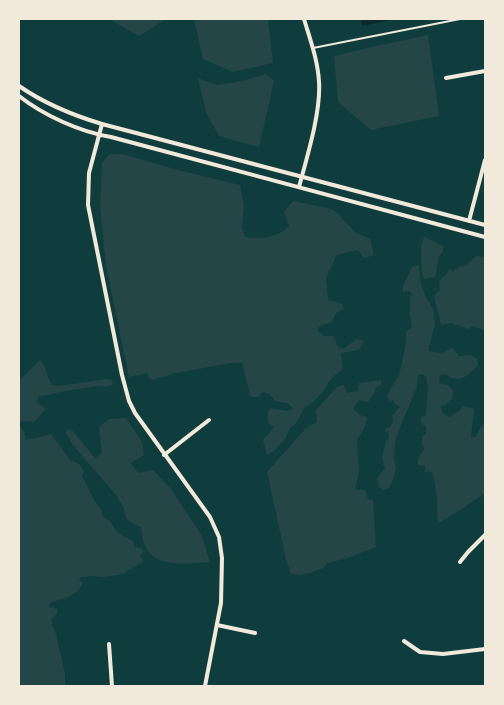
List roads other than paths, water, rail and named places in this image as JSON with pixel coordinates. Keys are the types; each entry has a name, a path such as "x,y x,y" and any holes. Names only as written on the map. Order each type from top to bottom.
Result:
{"street":[{"path":"299,187 315,122 319,97 319,81 313,48 304,19"},
{"path":"446,78 485,71"},
{"path":"19,86 52,106 102,124 485,225"},
{"path":"19,96 49,115 68,124 99,135 485,237"},
{"path":"102,124 89,173 88,205 115,341 129,401 135,413 164,455 210,517 219,537 222,558 221,597 205,686"},
{"path":"469,221 485,160"},
{"path":"164,455 209,420"},
{"path":"460,562 485,535"},
{"path":"217,625 255,633"},
{"path":"404,641 420,652 443,654 485,649"},
{"path":"109,644 112,686"}],"lane":[{"path":"313,48 460,19"}]}
